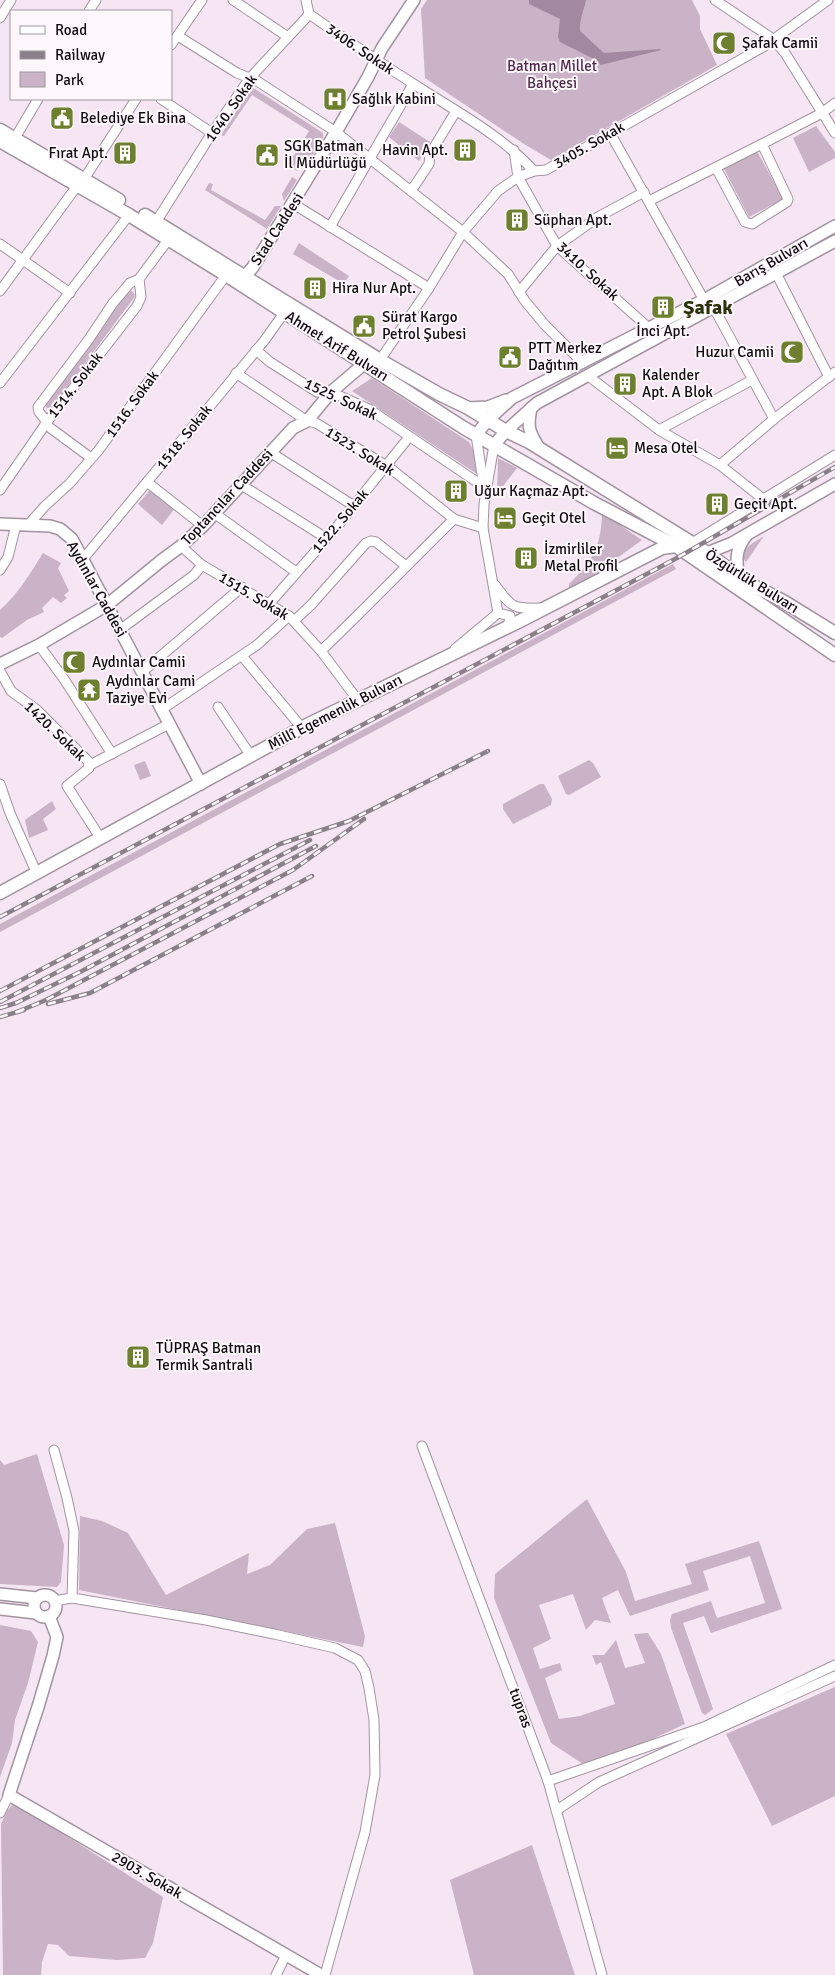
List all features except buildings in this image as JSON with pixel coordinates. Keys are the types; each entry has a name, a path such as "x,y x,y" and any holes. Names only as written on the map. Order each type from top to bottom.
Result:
{"main road":[{"name":"Ahmet Arif Bulvarı","path":"0,130 5,144 156,222 380,360 540,449 669,530"},
{"name":"Ahmet Arif Bulvarı","path":"81,182 168,240 476,435 594,503 676,546"},
{"path":"637,561 649,544 651,532 647,516"},
{"name":"Özgürlük Bulvarı","path":"669,530 692,543 750,584 783,601 835,633"},
{"name":"Özgürlük Bulvarı","path":"676,546 835,655"},
{"name":"Millî Egemenlik Bulvarı","path":"0,892 357,699 507,627 662,548 676,546"}],"street":[{"path":"0,18 11,0"},
{"path":"172,45 202,0"},
{"path":"233,0 288,37"},
{"path":"306,0 309,14"},
{"name":"Stad Caddesi","path":"245,276 253,267 292,204 336,132 382,48 414,0"},
{"path":"715,0 773,39 785,53 835,133"},
{"name":"3405. Sokak","path":"380,360 463,232 498,191 518,177 534,170 546,170 763,47 828,0"},
{"name":"1640. Sokak","path":"156,222 212,133 249,79 309,14"},
{"name":"3406. Sokak","path":"309,14 376,61 514,150 534,170"},
{"path":"178,36 237,74 257,81 336,132 463,232 508,274 525,301 545,325 584,363"},
{"path":"330,227 413,84"},
{"path":"5,144 37,100"},
{"path":"0,291 81,182 135,100"},
{"path":"162,100 212,133"},
{"path":"649,201 822,113 835,103"},
{"path":"411,191 429,164 430,154 456,111"},
{"path":"610,133 704,300"},
{"path":"716,168 745,222 752,224 788,202 762,144"},
{"name":"3410. Sokak","path":"514,150 518,177 557,246 650,328"},
{"path":"519,292 557,246 598,217 644,192"},
{"path":"292,204 428,288"},
{"path":"0,383 129,215"},
{"name":"Barış Bulvarı","path":"476,435 488,420 512,398 584,363 704,300 835,226"},
{"path":"92,458 46,423 39,412 38,406 90,339 113,303 130,283 138,279 168,240"},
{"name":"Barış Bulvarı","path":"494,445 506,431 537,403 835,241"},
{"path":"0,244 70,293"},
{"path":"720,465 774,419 832,374 776,273"},
{"name":"1516. Sokak","path":"28,525 92,458 226,275"},
{"name":"1514. Sokak","path":"0,490 46,423 137,306 141,297 138,279"},
{"path":"714,308 774,419"},
{"name":"1518. Sokak","path":"82,559 282,319 284,313"},
{"name":"1525. Sokak","path":"256,350 270,362 318,392 331,392 368,409 477,482"},
{"name":"Toptancılar Caddesi","path":"0,664 39,645 106,605 181,546 203,526 293,428 307,421 331,392 365,363"},
{"name":"1523. Sokak","path":"236,372 307,421 316,423 386,465 454,519 483,528"},
{"path":"587,375 659,430 720,465 763,499"},
{"path":"659,430 752,380"},
{"path":"468,408 488,407 512,398"},
{"path":"531,408 528,427 532,438 540,449"},
{"path":"476,435 483,481 487,490"},
{"name":"1522. Sokak","path":"270,604 354,506 409,437"},
{"path":"494,445 484,504 483,528 498,613"},
{"path":"270,452 354,506"},
{"path":"692,543 835,455"},
{"path":"148,482 203,526"},
{"path":"240,484 326,538"},
{"path":"707,553 747,535 835,484"},
{"path":"214,513 296,572"},
{"path":"321,651 454,519"},
{"name":"Aydınlar Caddesi","path":"0,524 50,526 60,529 72,540 201,784"},
{"path":"0,570 8,557 16,525"},
{"path":"738,574 736,560 738,546 747,535"},
{"path":"161,710 242,656 311,605 366,543 370,541 376,542 406,566"},
{"name":"1515. Sokak","path":"181,546 202,565 242,587 291,618 321,651 357,699"},
{"path":"120,629 194,576 202,565"},
{"path":"493,583 513,607 523,609 545,608"},
{"path":"142,672 242,587"},
{"path":"498,613 510,616 507,627"},
{"path":"443,658 498,613"},
{"path":"39,645 64,679 112,754"},
{"path":"242,656 302,728"},
{"name":"1420. Sokak","path":"0,672 11,691 36,710 88,761 89,768 67,786 100,839"},
{"path":"218,707 251,756"},
{"path":"90,766 168,724"},
{"path":"0,784 36,874"},
{"name":"tupras","path":"422,1446 548,1782 602,1975"},
{"path":"54,1450 74,1531 72,1598"},
{"path":"0,1594 37,1598 46,1595 54,1601 56,1608 49,1616 42,1617 36,1613 0,1609"},
{"path":"36,1613 34,1607 37,1598"},
{"path":"54,1601 72,1598 206,1620 335,1648 348,1653 358,1660 365,1671 372,1704 376,1746 375,1775 365,1832 325,1975"},
{"path":"0,1813 38,1707 53,1656 56,1637 49,1616"},
{"path":"548,1782 704,1727 835,1665"},
{"path":"557,1810 599,1782 835,1676"},
{"name":"2903. Sokak","path":"8,1795 322,1975"},
{"path":"276,1975 286,1955"}],"green space":[{"name":"Batman Millet Bahçesi","path":"427,0 692,0 700,16 700,29 717,65 551,160 425,78 421,9"},
{"path":"252,87 323,133 323,139 319,138 315,146 317,148 305,167 301,164 297,171 288,165 309,131 252,95 224,136 221,135"},
{"path":"399,122 430,142 419,161 389,137"},
{"path":"816,126 835,152 835,158 809,172 793,138"},
{"path":"757,151 783,199 749,217 724,169"},
{"path":"292,177 297,180 284,201 282,194"},
{"path":"209,183 213,184 211,190 265,220 275,206 281,206 267,229 205,190"},
{"path":"299,243 349,276 344,284 293,254"},
{"path":"128,290 132,291 135,295 133,299 50,410 44,403"},
{"path":"372,378 469,442 474,451 477,474 352,391"},
{"path":"498,458 517,468 497,494"},
{"path":"150,490 154,490 175,508 162,525 138,504"},
{"path":"602,515 642,540 569,593 569,584 589,561 597,545"},
{"path":"764,536 746,562 743,554 745,550"},
{"path":"43,553 61,563 58,568 69,591 64,595 67,598 61,603 53,597 42,608 44,612 27,620 2,638 0,637 0,610 18,590"},
{"path":"673,564 676,569 0,932 0,924"},
{"path":"589,760 593,763 601,777 569,795 566,794 558,776"},
{"path":"145,761 151,776 140,780 134,765"},
{"path":"540,784 544,784 552,799 551,805 513,824 503,809 503,804"},
{"path":"52,801 56,809 43,819 48,830 29,838 25,820"},
{"path":"37,1454 64,1545 61,1582 57,1587 0,1584 0,1460 4,1465"},
{"path":"587,1499 626,1572 635,1601 692,1584 685,1564 759,1541 782,1609 711,1633 704,1616 683,1623 713,1709 705,1715 702,1713 671,1628 670,1620 672,1614 711,1601 717,1618 765,1603 750,1556 703,1571 709,1590 630,1616 618,1590 602,1598 611,1623 595,1620 586,1630 573,1594 539,1605 551,1639 533,1648 540,1669 560,1663 562,1670 545,1678 559,1719 580,1716 615,1704 601,1662 596,1665 592,1655 604,1655 616,1640 625,1668 645,1663 634,1634 648,1633 661,1654 685,1724 589,1768 551,1743 494,1598 495,1574"},
{"path":"80,1516 102,1521 128,1533 166,1595 249,1553 247,1574 270,1565 307,1529 335,1523 365,1636 363,1647 79,1590"},
{"path":"0,1625 31,1631 38,1642 28,1683 15,1720 12,1743 0,1777"},
{"path":"835,1687 835,1796 772,1826 726,1734"},
{"path":"14,1803 163,1897 153,1943 145,1958 117,1960 69,1956 58,1945 48,1944 42,1962 41,1975 3,1975 1,1824 7,1811"},
{"path":"532,1845 575,1975 474,1975 450,1880"}],"shaded area":[{"path":"529,0 586,0 580,31 604,53 661,50 601,65 594,61 594,59 560,42 558,37 560,19 529,4"}],"railway":[{"path":"0,917 677,558 835,467"},
{"path":"0,991 280,844 349,821 488,751"},
{"path":"17,1012 46,1000 293,870 364,819"},
{"path":"0,1002 310,840"},
{"path":"0,1008 16,1003 82,971 316,846"},
{"path":"48,1004 90,993 312,876"},
{"path":"0,1017 24,1010"}],"place":[{"name":"Şafak Camii","path":"724,43"},
{"name":"Sağlık Kabini","path":"335,99"},
{"name":"Belediye Ek Bina","path":"62,118"},
{"name":"Havin Apt.","path":"465,150"},
{"name":"Fırat Apt.","path":"125,153"},
{"name":"SGK Batman İl Müdürlüğü","path":"267,155"},
{"name":"Süphan Apt.","path":"517,220"},
{"name":"Hira Nur Apt.","path":"315,288"},
{"name":"İnci Apt.","path":"663,307"},
{"name":"Sürat Kargo Petrol Şubesi","path":"364,326"},
{"name":"Huzur Camii","path":"792,352"},
{"name":"PTT Merkez Dağıtım","path":"510,357"},
{"name":"Kalender Apt. A Blok","path":"625,384"},
{"name":"Mesa Otel","path":"617,448"},
{"name":"Uğur Kaçmaz Apt.","path":"456,491"},
{"name":"Geçit Apt.","path":"717,504"},
{"name":"Geçit Otel","path":"505,518"},
{"name":"İzmirliler Metal Profil","path":"526,558"},
{"name":"Aydınlar Camii","path":"74,662"},
{"name":"Aydınlar Cami Taziye Evi","path":"89,690"},
{"name":"TÜPRAŞ Batman Termik Santrali","path":"138,1357"}],"district":[{"name":"Şafak","path":"708,307"}]}
